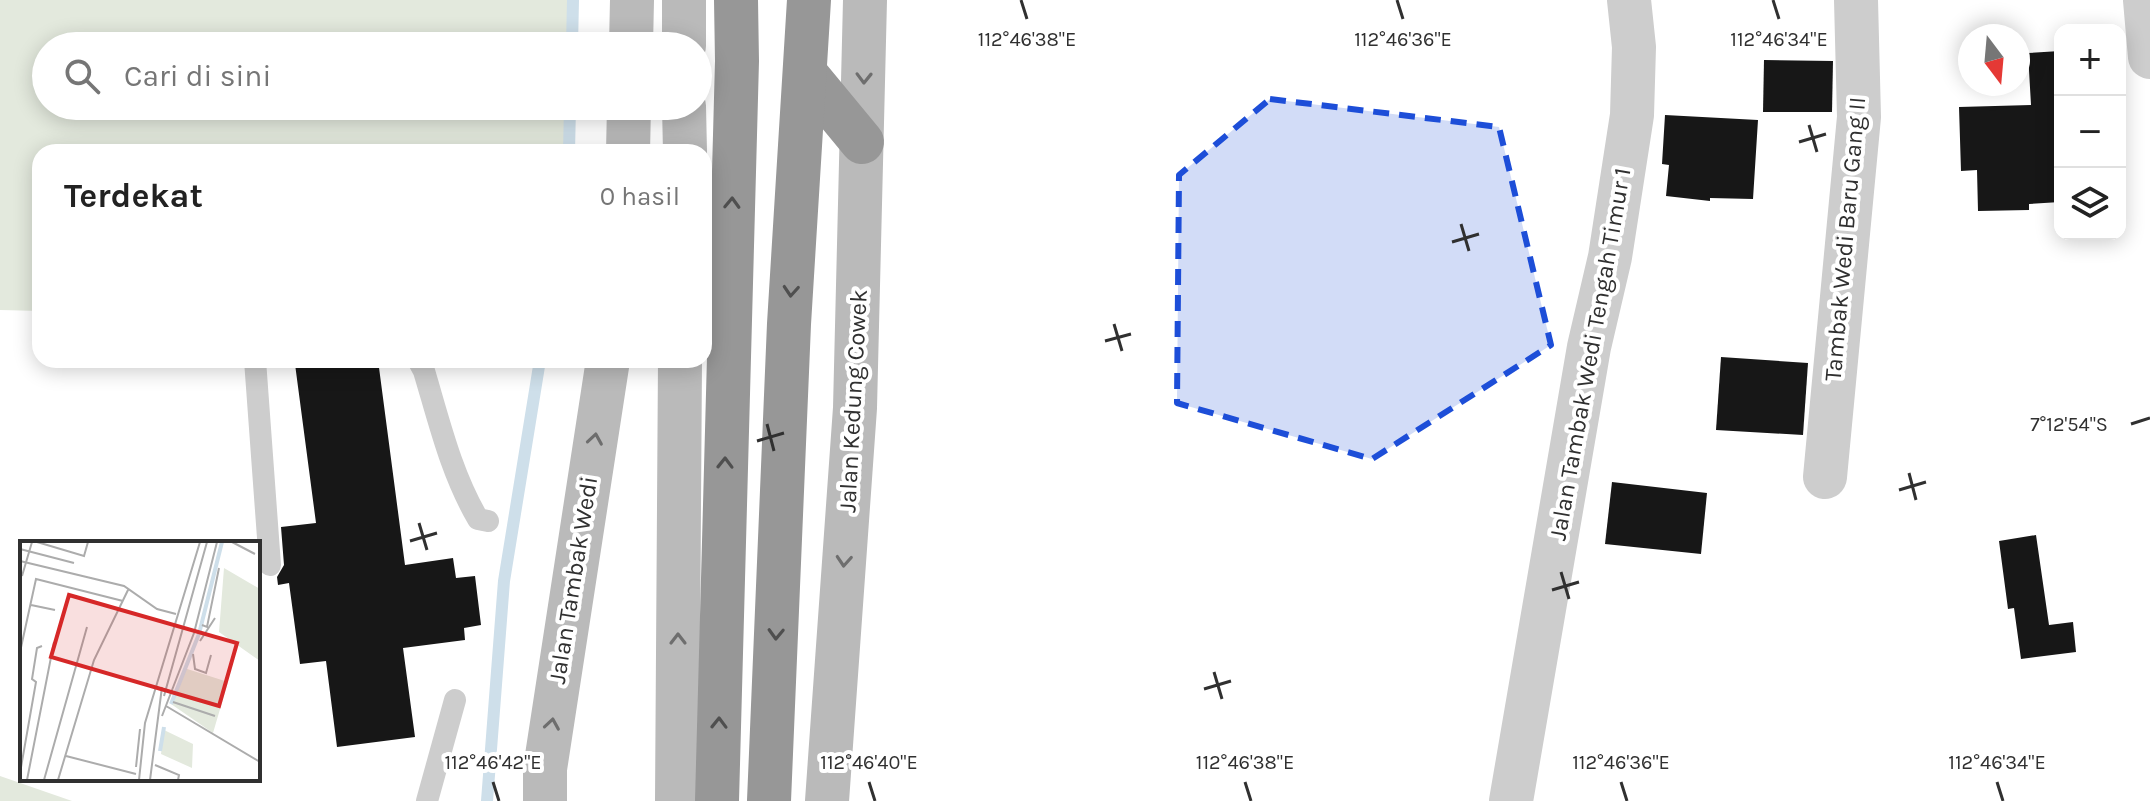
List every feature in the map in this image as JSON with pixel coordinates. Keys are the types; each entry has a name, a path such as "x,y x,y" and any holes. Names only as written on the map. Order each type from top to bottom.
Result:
{"highway":[{"path":"717,801 737,61 736,0"},
{"path":"769,801 789,324 809,0"},
{"path":"805,73 862,142"}],"main road":[{"path":"631,32 632,0"},
{"path":"684,0 684,32"},
{"name":"Jalan Kedung Cowek","path":"827,801 855,408 865,0"},
{"path":"628,144 629,120"},
{"path":"684,120 685,144"},
{"name":"Jalan Tambak Wedi","path":"545,801 545,769 607,368"},
{"path":"677,801 680,368"}],"street":[{"name":"Jalan Tambak Wedi Tengah Timur 1","path":"1511,801 1589,347 1610,257 1630,131 1634,47 1629,0"},
{"name":"Tambak Wedi Baru Gang II","path":"1825,477 1859,117 1856,0"},
{"path":"2145,0 2150,57"}],"lane":[{"path":"256,368 270,565"},
{"path":"421,368 464,492 478,519 488,521"},
{"path":"427,801 455,700"}],"highlighted area":[{"path":"1270,99 1499,127 1551,345 1372,459 1177,403 1179,175"}],"shaded area":[{"path":"0,0 573,0 572,32 32,32 32,120 570,120 569,144 32,144 32,311 0,310"},
{"path":"0,776 72,801 0,801"}],"building":[{"path":"2054,51 2054,202 2029,204 2029,210 1978,211 1977,170 1961,171 1959,107 2031,105 2030,53"},
{"path":"1764,60 1833,61 1832,112 1763,112"},
{"path":"1665,115 1758,120 1753,199 1710,198 1710,201 1666,196 1669,165 1662,164"},
{"path":"1721,357 1808,363 1803,435 1716,430"},
{"path":"296,368 379,368 405,565 453,558 456,578 475,576 481,625 464,628 465,640 403,648 415,737 337,747 326,661 300,664 289,583 278,585 277,577 284,565 281,527 316,523"},
{"path":"1612,482 1707,493 1701,554 1605,544"},
{"path":"2036,535 2049,625 2073,622 2076,652 2021,659 2014,608 2008,609 1999,541"}],"waterway":[{"path":"572,32 573,0"},
{"path":"569,144 570,120"},
{"path":"487,801 504,581 539,368"}]}
